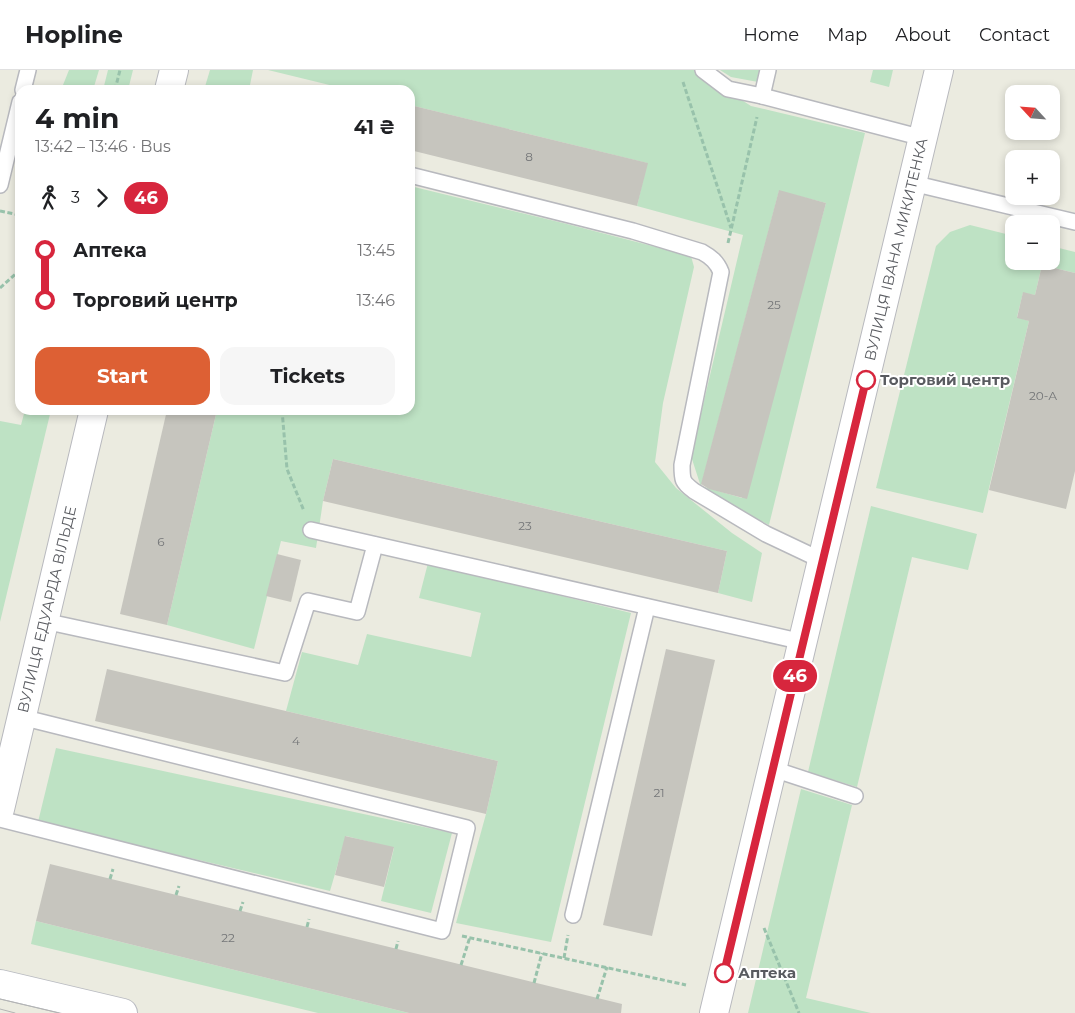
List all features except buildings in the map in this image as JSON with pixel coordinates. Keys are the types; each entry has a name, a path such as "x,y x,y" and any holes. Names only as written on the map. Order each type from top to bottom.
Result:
{"street":[{"path":"170,85 174,70"},
{"name":"ВУЛИЦЯ ІВАНА МИКИТЕНКА","path":"714,1013 939,70"},
{"name":"ВУЛИЦЯ ЕДУАРДА ВІЛЬДЕ","path":"0,809 93,415"},
{"path":"0,984 123,1013"}],"lane":[{"path":"24,85 28,70"},
{"path":"703,70 728,89 923,138"},
{"path":"762,96 768,70"},
{"path":"0,186 15,123"},
{"path":"415,176 633,231 702,252 712,258 720,272 682,465 684,483 694,491 766,534 823,561"},
{"path":"912,183 1075,222"},
{"path":"311,530 803,642"},
{"path":"44,622 284,673 308,601 357,612 375,545"},
{"path":"573,915 647,607"},
{"path":"0,820 442,931 467,828 21,717"},
{"path":"773,769 855,796"}],"path":[{"path":"116,85 120,70"},
{"path":"682,79 731,228"},
{"path":"720,272 762,96"},
{"path":"0,210 15,214"},
{"path":"0,288 15,274"},
{"path":"282,415 287,469 311,530"},
{"path":"763,925 799,1013"},
{"path":"442,931 686,985"},
{"path":"461,965 470,937"},
{"path":"534,983 542,953"},
{"path":"597,999 607,967"}],"green space":[{"path":"69,70 99,70 94,85 63,85"},
{"path":"108,70 133,70 129,85 104,85"},
{"path":"210,70 253,70 250,85 206,85"},
{"path":"268,70 695,70 751,106 865,133 769,525 701,487 691,456 743,235 637,206 647,163 415,106 415,85 330,85","holes":["779,191 826,203 742,498 701,486"]},
{"path":"720,70 760,70 758,82 731,77"},
{"path":"873,70 893,70 889,87 870,82"},
{"path":"415,187 691,256 694,267 663,403 655,462 676,488 732,533 762,553 752,602 718,593 727,551 333,459 323,501 316,548 281,541 254,649 167,625 216,415 415,415"},
{"path":"970,225 1005,234 1005,270 1041,270 1035,295 1023,293 1017,317 1029,321 983,513 876,488 936,246 950,232"},
{"path":"1060,248 1075,252 1075,273 1060,269"},
{"path":"24,415 50,415 0,622 0,421 21,425"},
{"path":"871,506 977,534 968,570 912,557 857,787 808,772"},
{"path":"428,563 631,613 551,942 456,923 486,814 498,761 286,711 302,652 358,665 367,634 471,657 481,613 419,598"},
{"path":"56,748 452,833 431,913 381,901 394,848 346,836 330,891 38,822"},
{"path":"801,789 852,805 806,998 871,1013 748,1013"},
{"path":"36,921 409,1013 318,1013 31,944"}],"tram line":[{"path":"0,999 59,1013"},
{"path":"0,1009 15,1013"}],"bus line":[{"name":"46","path":"724,973 866,380"}],"place":[{"name":"Торговий центр","path":"866,380"},
{"name":"Аптека","path":"724,973"}]}
